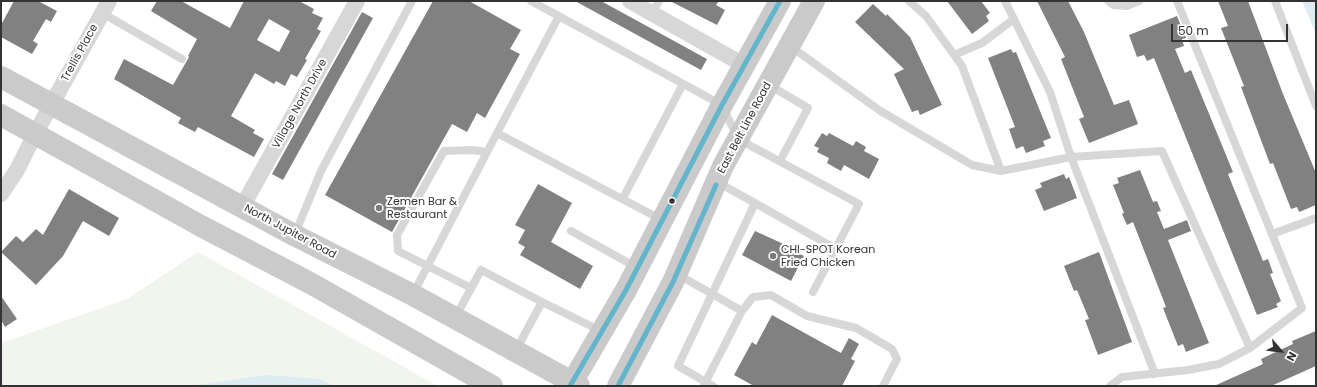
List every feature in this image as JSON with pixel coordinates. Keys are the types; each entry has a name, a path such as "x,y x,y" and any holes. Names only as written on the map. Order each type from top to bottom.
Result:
{"main road":[{"path":"574,385 663,221 722,105 780,1"},
{"name":"East Belt Line Road","path":"618,386 677,274 717,182 738,139 814,1"},
{"name":"North Jupiter Road","path":"1,77 294,235 413,295 574,385"},
{"path":"1,115 492,386"},
{"path":"277,266 294,235"}],"street":[{"name":"Village North Drive","path":"242,207 357,1"},
{"path":"630,1 655,7 744,65"},
{"name":"Trellis Place","path":"1,194 17,170 35,134 106,7"}],"lane":[{"path":"294,235 321,171 412,1"},
{"path":"531,1 722,105 738,139 859,204 814,292"},
{"path":"910,1 926,16 962,66 1002,171"},
{"path":"1005,1 1050,92 1071,157 1155,374"},
{"path":"1108,1 1113,5 1127,6 1139,1"},
{"path":"1110,386 1122,377 1155,374 1219,364 1250,348 1302,308 1177,1"},
{"path":"1275,1 1316,106"},
{"path":"106,7 182,59"},
{"path":"413,295 559,16"},
{"path":"954,55 982,43 1014,19"},
{"path":"789,45 879,110 972,165 1002,171 1071,157 1162,151 1250,348"},
{"path":"623,198 683,84"},
{"path":"768,84 808,108 780,161"},
{"path":"497,133 623,198 663,221"},
{"path":"471,288 398,250 397,235 444,150 472,150 487,152"},
{"path":"717,182 836,249"},
{"path":"713,386 704,384 678,366 714,294 730,253 755,203"},
{"path":"1272,234 1316,218"},
{"path":"571,230 637,268"},
{"path":"455,318 481,270 602,332"},
{"path":"677,274 742,311"},
{"path":"704,384 742,311 753,297 771,295 807,316 856,328 892,349 897,359 883,386"},
{"path":"515,351 542,302"}],"shaded area":[{"path":"1302,1 1316,1 1316,34"},
{"path":"198,252 438,386 1,386 1,343 127,299"},
{"path":"266,375 320,379 334,386 189,386"}],"building":[{"path":"14,1 38,1 57,11 51,22 46,19 33,41 38,44 32,54 1,37 1,25"},
{"path":"157,1 181,1 230,28 244,1 299,1 314,9 312,13 323,18 317,29 321,31 305,59 307,60 297,77 291,74 285,86 276,81 274,84 255,73 231,116 255,130 253,133 264,139 254,157 198,127 195,132 178,123 181,118 114,79 124,59 173,85 189,57 188,56 197,39 151,11","holes":["269,19 290,31 279,52 257,40"]},
{"path":"433,1 469,1 521,30 510,49 520,54 485,118 477,113 467,132 452,124 392,232 325,195"},
{"path":"575,1 601,1 707,59 701,70"},
{"path":"670,1 719,1 716,5 725,10 717,25"},
{"path":"947,1 981,1 990,13 986,16 989,21 972,34"},
{"path":"1037,1 1068,1 1084,32 1114,105 1129,100 1138,124 1089,143 1079,119 1084,117 1061,59 1065,57"},
{"path":"1218,1 1248,1 1283,94 1316,173 1316,205 1299,212 1297,207 1291,209 1273,163 1270,164 1241,87 1244,86 1221,28 1228,26"},
{"path":"873,4 886,16 887,14 910,37 942,105 920,115 918,110 912,112 894,74 904,69 855,22"},
{"path":"362,12 373,18 283,180 272,174"},
{"path":"1177,16 1186,38 1182,39 1184,46 1175,49 1185,73 1191,70 1233,172 1228,174 1263,261 1268,259 1273,273 1270,274 1281,301 1276,304 1278,307 1257,315 1154,58 1147,61 1144,55 1137,57 1129,35"},
{"path":"1011,49 1013,53 1016,52 1051,138 1043,141 1045,146 1026,153 1023,146 1016,149 1009,129 1015,127 988,58"},
{"path":"822,133 827,136 829,133 853,146 856,141 866,147 864,151 879,159 869,179 844,165 841,171 827,163 829,158 817,152 819,148 814,146"},
{"path":"1140,170 1153,202 1157,201 1161,211 1157,212 1164,229 1187,220 1191,231 1168,240 1209,343 1186,352 1183,344 1178,346 1163,308 1166,307 1133,222 1127,225 1113,185 1119,183 1117,178"},
{"path":"1064,174 1066,179 1069,177 1077,198 1044,211 1035,190 1042,187 1040,183"},
{"path":"538,184 572,203 551,242 593,266 580,289 520,255 525,247 518,243 525,230 515,225"},
{"path":"69,189 119,218 109,236 83,221 63,256 36,285 1,252 16,236 23,242 36,229 43,235"},
{"name":"CHI-SPOT Korean Fried Chicken","path":"755,231 788,246 787,248 804,256 791,281 742,255"},
{"path":"1099,252 1132,342 1098,355 1085,320 1089,319 1077,290 1074,291 1064,266"},
{"path":"1,296 17,319 5,327 1,320"},
{"path":"772,315 841,353 849,338 859,344 851,359 855,361 842,386 754,386 734,375 752,342 756,345"},
{"path":"1316,331 1316,366 1271,386 1214,386 1263,364 1261,359 1293,344 1292,341"}],"transit line":[{"path":"570,386 626,290 722,105 780,1"},
{"path":"618,386 673,282 716,185"}],"place":[{"name":"Zemen Bar & Restaurant","path":"379,208"},
{"name":"CHI-SPOT Korean Fried Chicken","path":"773,256"}]}
